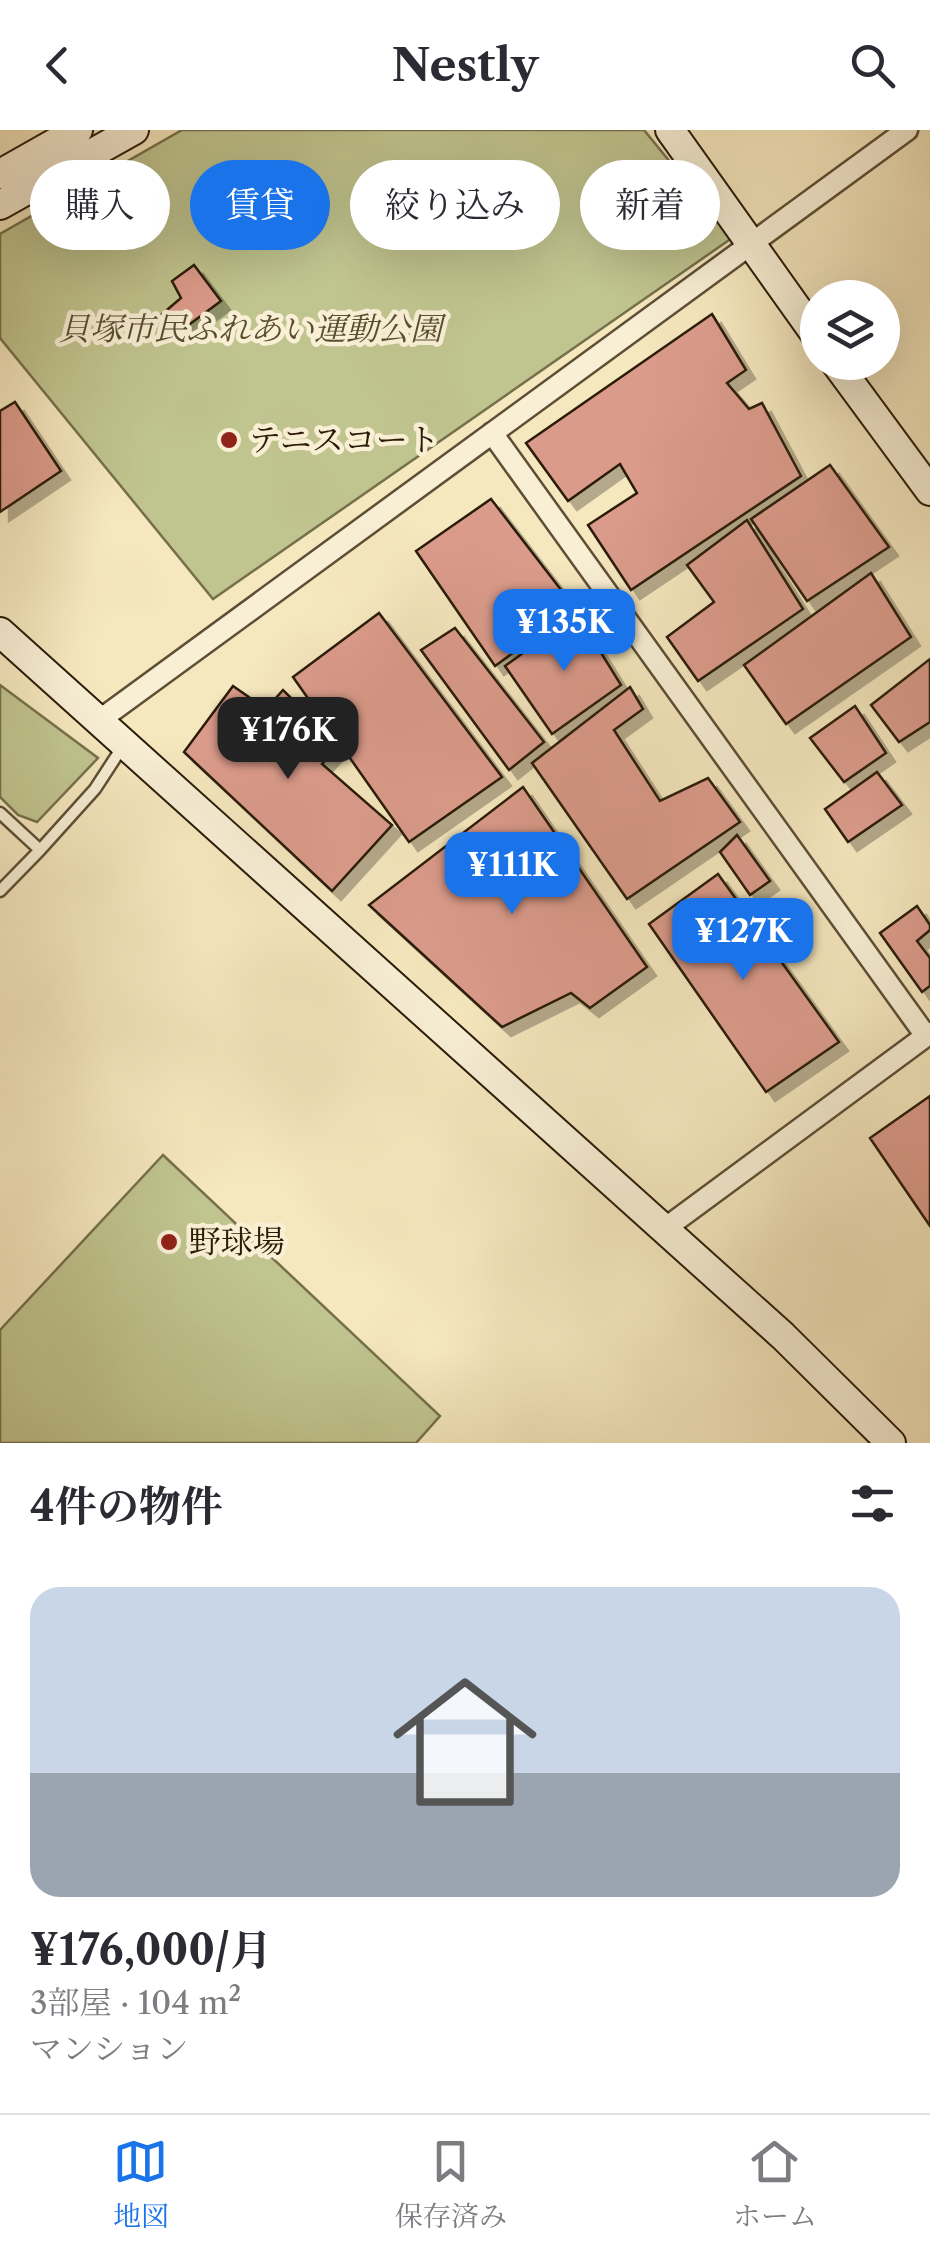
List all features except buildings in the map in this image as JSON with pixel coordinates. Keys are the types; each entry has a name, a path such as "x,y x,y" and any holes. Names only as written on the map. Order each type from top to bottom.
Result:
{"street":[{"path":"0,174 78,130"},
{"path":"0,205 134,130"},
{"path":"670,130 800,313"},
{"path":"97,722 906,130"},
{"path":"848,380 930,491"},
{"path":"492,432 928,1035 663,1230"},
{"path":"0,632 783,1336 891,1443"}],"lane":[{"path":"0,891 94,788 123,746"},
{"path":"0,813 40,850"}],"green space":[{"name":"貝塚市民ふれあい運動公園","path":"182,130 644,130 668,160 580,160 580,250 715,250 213,599 0,338 0,234 30,217 30,250 170,250 170,160 130,160"},
{"name":"貝塚市民ふれあい運動公園","path":"720,223 732,238 720,246"},
{"path":"0,685 98,758 37,822 18,815 0,797"},
{"name":"野球場","path":"163,1155 440,1416 416,1443 0,1443 0,1330"}],"place":[{"name":"テニスコート","path":"229,440"},
{"name":"野球場","path":"169,1242"}]}
